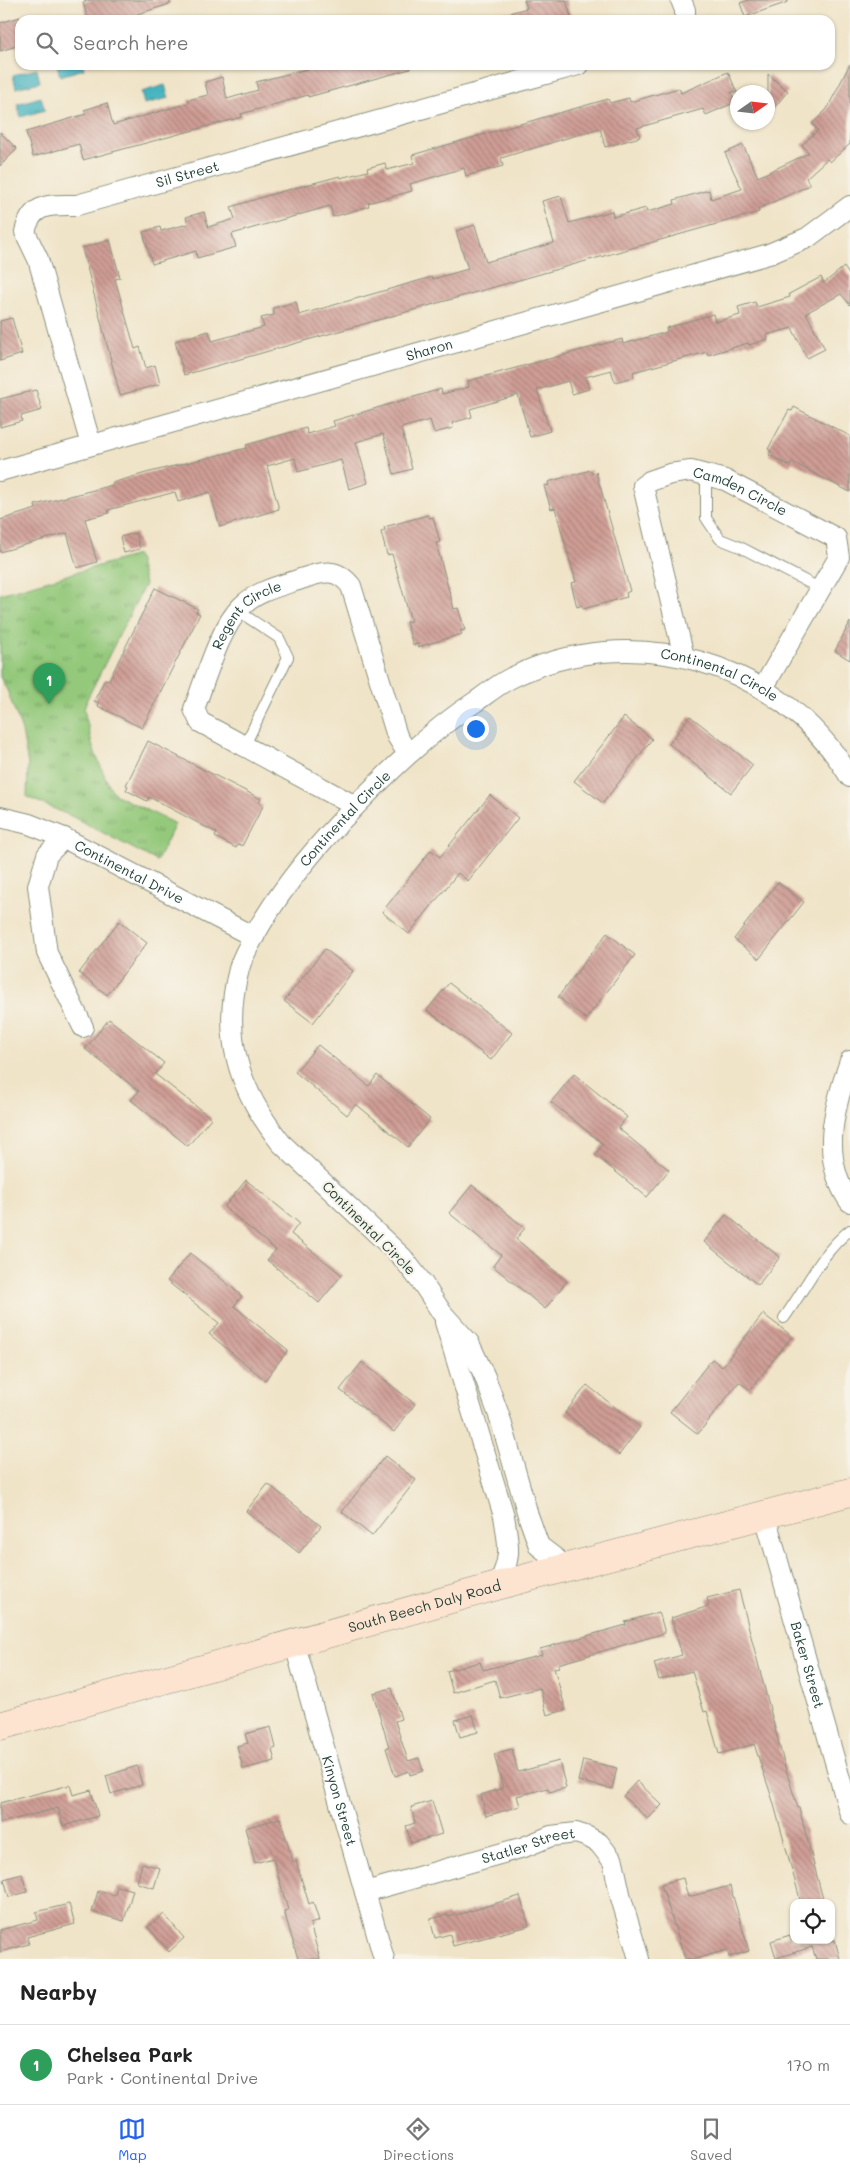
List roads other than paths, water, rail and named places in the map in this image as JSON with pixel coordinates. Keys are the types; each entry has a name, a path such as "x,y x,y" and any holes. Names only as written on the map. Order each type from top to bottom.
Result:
{"street":[{"path":"681,0 685,15"},
{"name":"Sil Street","path":"90,445 38,259 25,232 31,216 38,210 49,205 77,205 560,70"},
{"name":"Sharon","path":"0,471 769,254 807,238 832,222 850,206"},
{"name":"Camden Circle","path":"684,657 643,486 650,481 670,474 691,471 725,480 836,538 840,557 763,688"},
{"name":"Regent Circle","path":"355,806 200,722 194,709 227,625 242,606 259,594 314,574 327,572 343,576 351,586 397,736 408,754"},
{"name":"Continental Circle","path":"568,1568 539,1546 500,1418 485,1377 468,1343 442,1313 424,1284 402,1257 282,1143 265,1122 249,1094 236,1059 233,1014 239,968 268,910 286,885 355,806 408,754 468,706 508,680 532,668 560,659 589,653 655,652 684,657 722,669 763,688 786,704 808,723 827,744 850,777"},
{"name":"Continental Drive","path":"0,817 29,824 64,838 254,938"},
{"path":"64,838 47,855 38,886 47,952 83,1027"},
{"path":"848,1072 833,1116 831,1141 835,1170 844,1194 850,1202"},
{"name":"Continental Circle","path":"442,1313 504,1516 510,1549 508,1566 498,1586"},
{"name":"South Beech Daly Road","path":"0,1726 294,1645 498,1586 850,1492"},
{"name":"Baker Street","path":"765,1516 850,1814"},
{"name":"Kinyon Street","path":"294,1645 384,1959"},
{"name":"Statler Street","path":"365,1892 524,1847 551,1836 576,1833 599,1843 613,1860 617,1870 621,1898 639,1959"}],"lane":[{"path":"706,475 706,518 720,539 740,547 820,589"},
{"path":"238,611 279,638 288,657 244,747"},
{"path":"784,1318 798,1299 825,1254 850,1230"}],"water":[{"path":"37,70 40,82 16,88 13,75"},
{"path":"58,70 81,70 60,76"},
{"path":"165,85 169,98 144,104 141,92"},
{"path":"41,97 45,110 21,117 17,104"}],"place":[{"name":"Chelsea Park","path":"49,704"}]}
